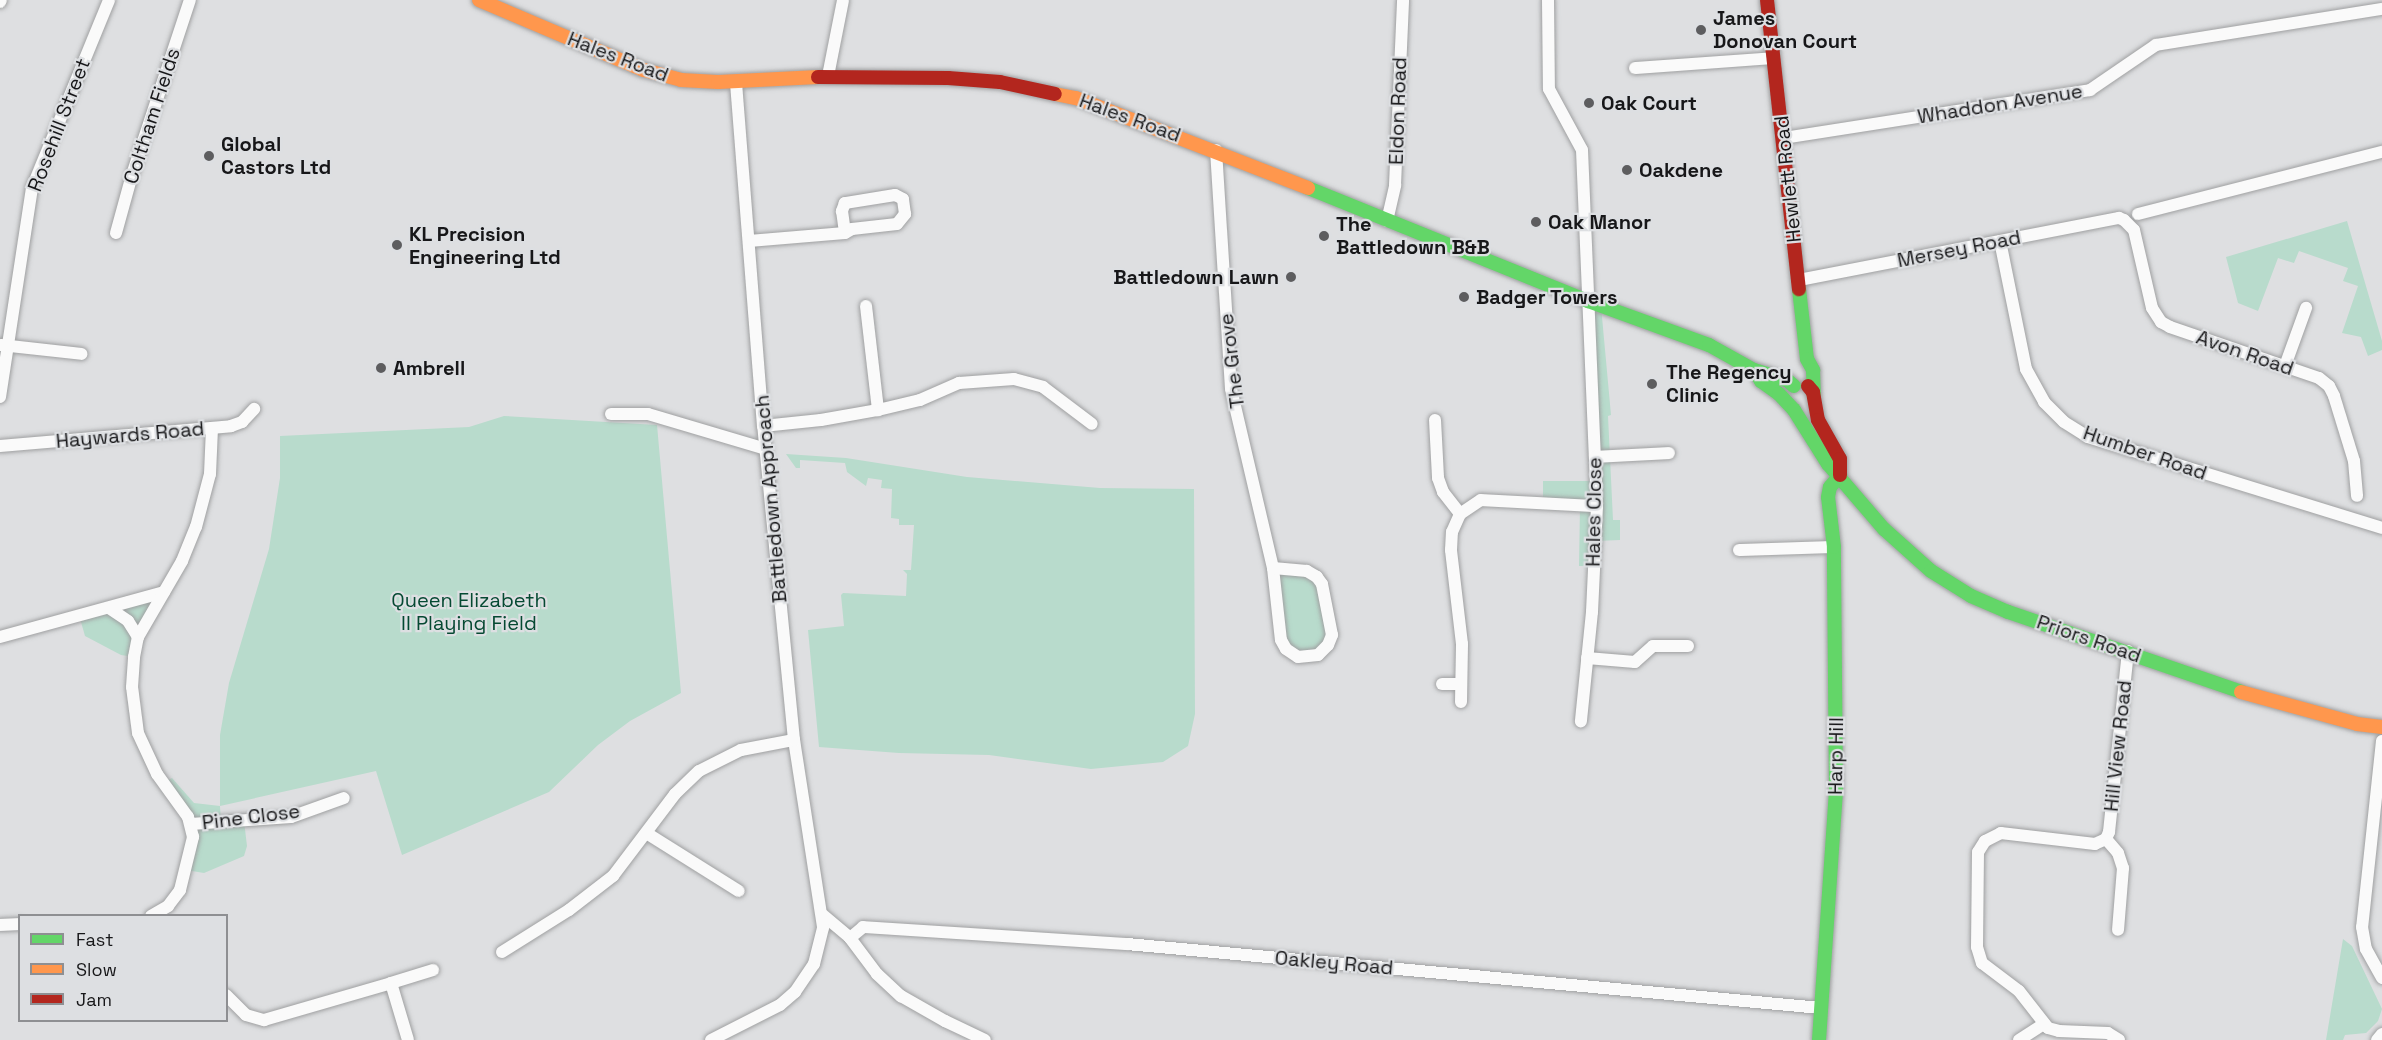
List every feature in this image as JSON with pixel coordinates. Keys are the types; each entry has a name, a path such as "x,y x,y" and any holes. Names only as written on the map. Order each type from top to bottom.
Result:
{"main road":[{"name":"Hales Road","path":"479,0 508,6 644,70 690,81 828,76 948,78 1031,88 1099,105 1588,301 1709,345 1754,370 1787,380 1795,385"},
{"name":"Hewlett Road","path":"1767,0 1807,359 1813,370 1814,399"},
{"name":"Hewlett Road","path":"1795,385 1807,359"},
{"name":"Hales Road","path":"1754,370 1761,381 1791,406"},
{"path":"1795,385 1808,386 1814,399 1806,411 1791,406 1788,391 1795,385"},
{"name":"Priors Road","path":"1814,399 1818,420 1840,459 1840,475"},
{"name":"Priors Road","path":"1791,406 1828,464 1898,544 1950,584 2008,612 2128,651 2247,694 2357,724 2382,727"},
{"name":"Harp Hill","path":"1819,1040 1836,792 1833,547 1828,497 1830,487 1840,475"}],"street":[{"name":"Rosehill Street","path":"0,397 4,345 32,188 109,0"},
{"name":"Coltham Fields","path":"116,233 190,0"},
{"path":"828,76 843,0"},
{"name":"Eldon Road","path":"1387,221 1395,185 1402,0"},
{"name":"Hales Close","path":"1548,0 1549,89 1582,150 1597,506 1581,721"},
{"name":"Whaddon Avenue","path":"1784,138 2090,90 2156,45 2382,9"},
{"path":"1635,68 1774,58"},
{"name":"Battledown Approach","path":"711,1040 780,1005 795,992 809,974 819,952 823,915 794,740 766,449 736,81"},
{"name":"The Grove","path":"1216,150 1231,389 1273,568 1283,645 1298,657 1318,655 1328,645 1332,635 1322,584 1317,577 1307,571 1273,568"},
{"path":"2138,213 2382,152"},
{"path":"749,241 845,233 852,229 897,224 905,214 903,199 895,195 845,203 842,211 845,233"},
{"name":"Mersey Road","path":"1799,280 2119,218"},
{"name":"Avon Road","path":"2119,218 2129,222 2134,230 2152,308 2161,321 2170,327 2319,378 2332,391 2354,461 2357,496"},
{"name":"Humber Road","path":"2000,241 2026,369 2044,402 2064,422 2088,437 2382,528"},
{"path":"866,306 878,410"},
{"path":"2285,366 2306,308"},
{"path":"4,345 82,354"},
{"path":"764,426 820,420 878,410 920,400 959,383 1014,379 1043,387 1092,424"},
{"name":"Haywards Road","path":"0,446 212,428 237,424 248,417 254,409"},
{"path":"610,414 648,414 766,449"},
{"path":"1435,420 1438,478 1443,492 1460,514"},
{"path":"153,914 168,906 180,890 192,848 191,824 157,774 138,733 132,687 138,637 182,561 199,518 210,474 212,428"},
{"path":"1595,457 1670,453"},
{"path":"1461,702 1462,644 1451,550 1452,532 1460,514 1481,500 1597,506"},
{"path":"1739,550 1833,547"},
{"path":"0,637 164,592"},
{"path":"109,608 128,621 138,637"},
{"path":"1587,658 1635,662 1643,658 1653,646 1688,646"},
{"name":"Hill View Road","path":"2106,839 2109,832 2128,651"},
{"path":"1442,684 1461,684"},
{"path":"502,952 600,888 614,876 648,834 675,795 699,771 741,750 794,740"},
{"path":"2382,741 2362,927 2366,949 2382,978"},
{"name":"Pine Close","path":"191,824 291,817 344,798"},
{"path":"2118,930 2123,868 2118,853 2106,839 2095,844 2001,833 1985,841 1978,852 1977,946 1980,959 1986,967 2019,991 2044,1024 2059,1031 2108,1033 2119,1040"},
{"path":"648,834 739,891"},
{"path":"823,915 850,938 877,974 901,996 945,1022 985,1040"},
{"path":"0,925 18,924"},
{"name":"Oakley Road","path":"850,938 863,927 1127,944 1821,1008"},
{"path":"228,997 246,1014 264,1020 433,970"},
{"path":"391,983 408,1040"},
{"path":"2019,1040 2044,1024"},
{"path":"2377,1040 2382,1034"}],"green space":[{"path":"2347,221 2382,341 2382,350 2368,356 2361,337 2342,333 2358,286 2343,281 2348,268 2299,251 2294,263 2278,258 2258,311 2238,303 2226,257"},
{"path":"1588,301 1601,306 1611,415 1608,416 1613,520 1620,520 1620,540 1596,541 1594,566 1579,566 1580,506 1543,503 1543,481 1596,481"},
{"name":"Queen Elizabeth II Playing Field","path":"504,416 657,425 681,693 630,721 598,745 549,792 402,855 376,771 220,806 220,735 229,683 269,549 280,478 280,436 469,427"},
{"path":"786,454 846,458 967,477 1100,488 1194,489 1195,714 1188,746 1163,762 1091,769 989,755 899,753 819,747 808,630 844,626 841,595 843,593 906,596 907,574 903,570 911,570 914,525 899,525 899,519 891,518 892,489 881,488 882,480 868,478 866,486 847,472 845,463 800,460 800,468 796,468"},
{"path":"1273,568 1313,573 1332,635 1318,655 1286,649"},
{"path":"164,592 134,657 121,655 85,636 79,615"},
{"path":"172,778 194,803 220,806 221,822 244,821 247,846 244,856 204,873 186,870 193,837 162,783"},
{"path":"2343,939 2352,946 2382,1009 2378,1021 2366,1033 2345,1035 2343,1040 2326,1040"}],"traffic: fast":[{"path":"1308,188 1588,301 1709,345 1754,370 1787,380 1794,386"},
{"path":"1799,289 1807,359 1813,370 1814,396"},
{"path":"1755,371 1761,381 1779,394 1794,410 1828,464 1884,529 1931,571 1971,596 2008,612 2241,692"},
{"path":"1819,1040 1836,792 1834,547 1828,497 1830,487 1840,475"}],"traffic: slow":[{"path":"479,0 644,70 681,80 718,82 818,77"},
{"path":"1055,94 1076,98 1308,188"},
{"path":"2241,692 2357,724 2382,727"}],"traffic: jam":[{"path":"1767,0 1799,289"},
{"path":"818,77 948,78 1000,82 1055,94"},
{"path":"1808,386 1813,392 1818,420 1840,459 1840,475"}],"place":[{"name":"James Donovan Court","path":"1701,30"},
{"name":"Oak Court","path":"1589,103"},
{"name":"Global Castors Ltd","path":"209,156"},
{"name":"Oakdene","path":"1627,170"},
{"name":"Oak Manor","path":"1536,222"},
{"name":"The Battledown B&B","path":"1324,236"},
{"name":"KL Precision Engineering Ltd","path":"397,245"},
{"name":"Battledown Lawn","path":"1291,277"},
{"name":"Badger Towers","path":"1464,297"},
{"name":"Ambrell","path":"381,368"},
{"name":"The Regency Clinic","path":"1652,384"}]}
